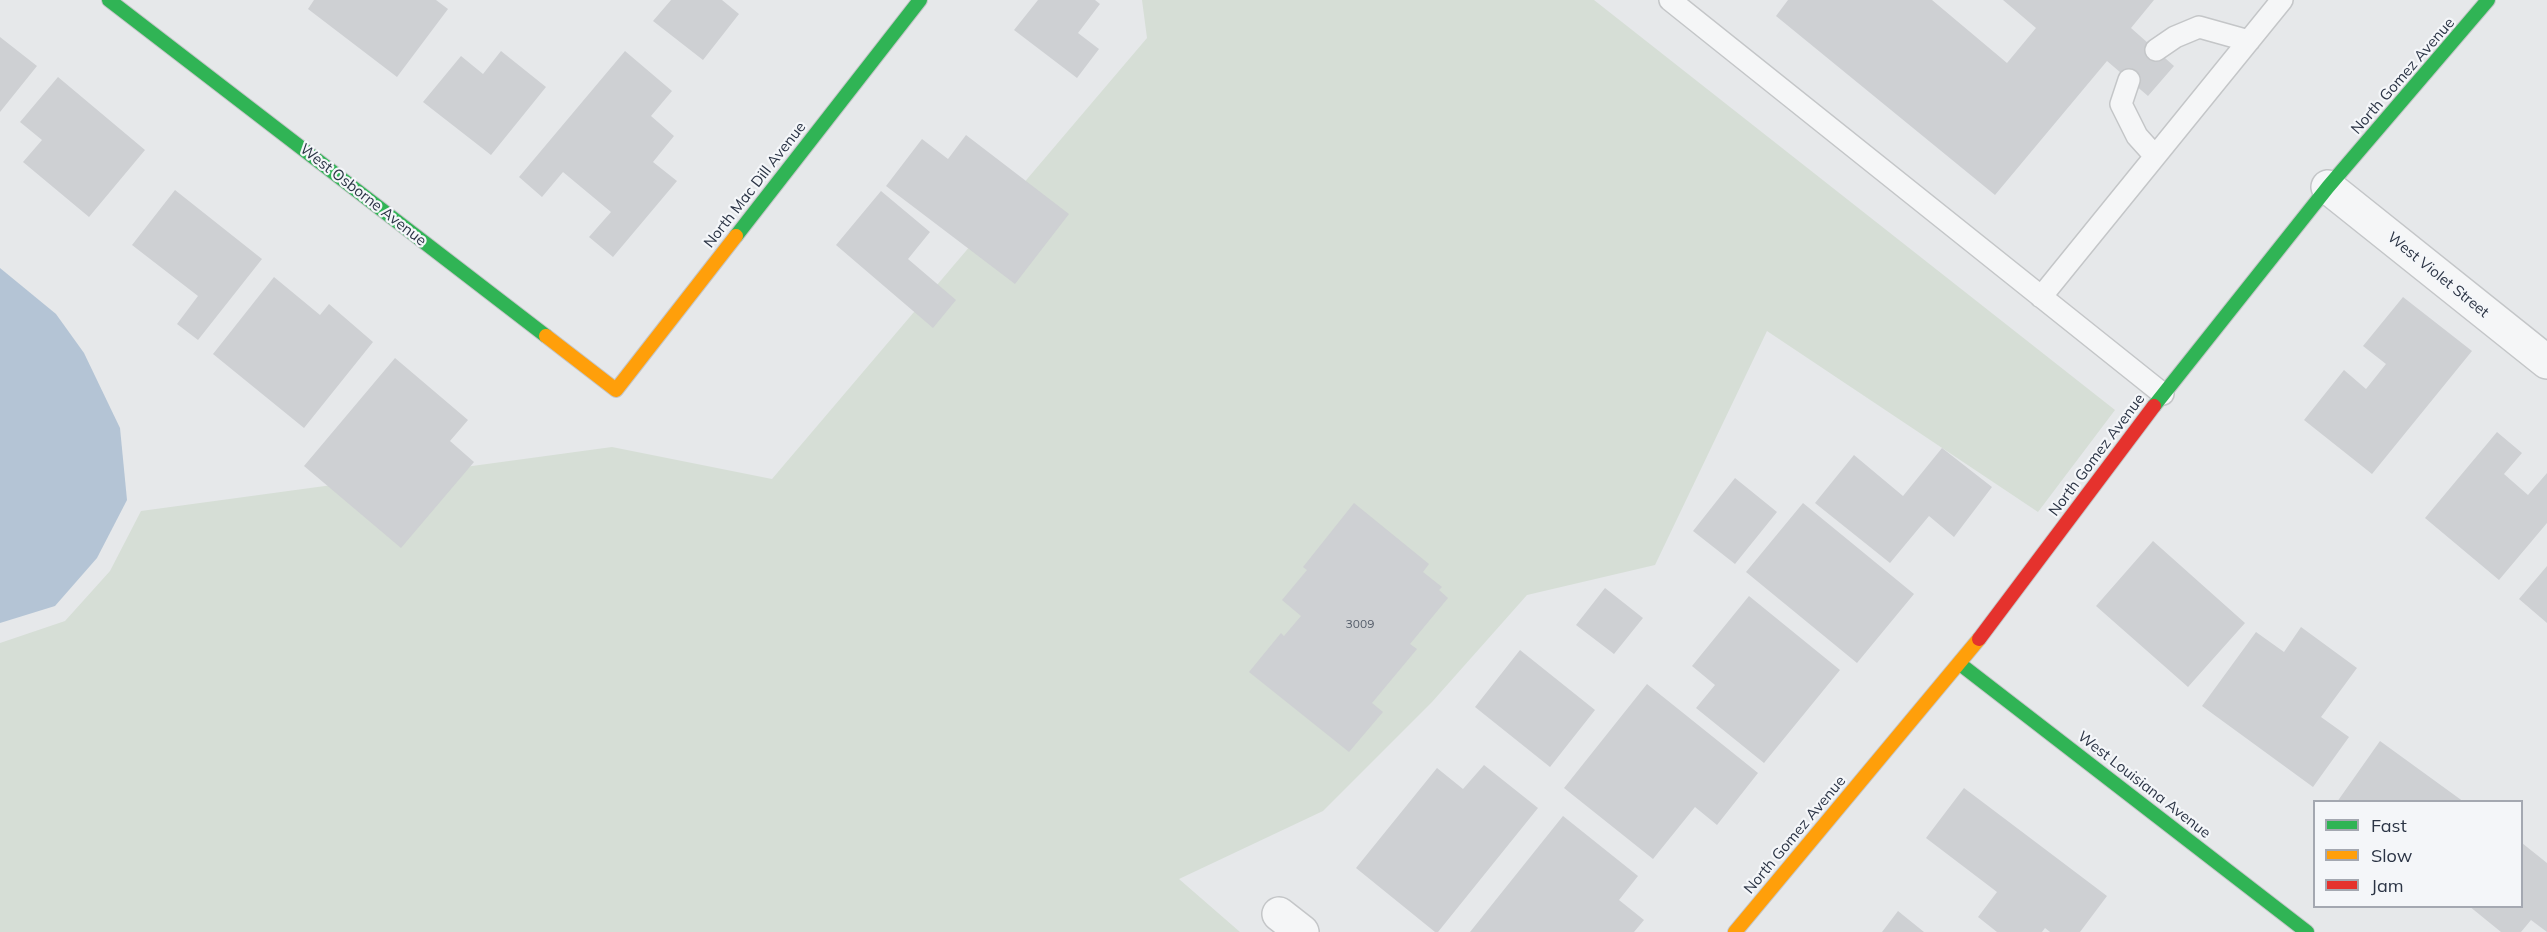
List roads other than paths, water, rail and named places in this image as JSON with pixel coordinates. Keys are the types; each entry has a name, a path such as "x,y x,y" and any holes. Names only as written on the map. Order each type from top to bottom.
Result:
{"street":[{"name":"West Osborne Avenue","path":"109,0 616,390"},
{"name":"North Mac Dill Avenue","path":"616,390 920,0"},
{"name":"North Gomez Avenue","path":"1735,932 1960,664 2163,394 2328,188 2488,0"},
{"name":"West Violet Street","path":"2328,188 2547,362"},
{"name":"West Louisiana Avenue","path":"1960,664 2307,932"}],"lane":[{"path":"1670,0 2163,394"},
{"path":"2041,297 2282,0"},
{"path":"2156,50 2175,37 2199,27 2249,41"},
{"path":"2129,80 2121,104 2137,136 2155,156"}],"water":[{"path":"0,268 56,314 84,353 120,428 127,500 97,558 55,606 0,623"}]}
